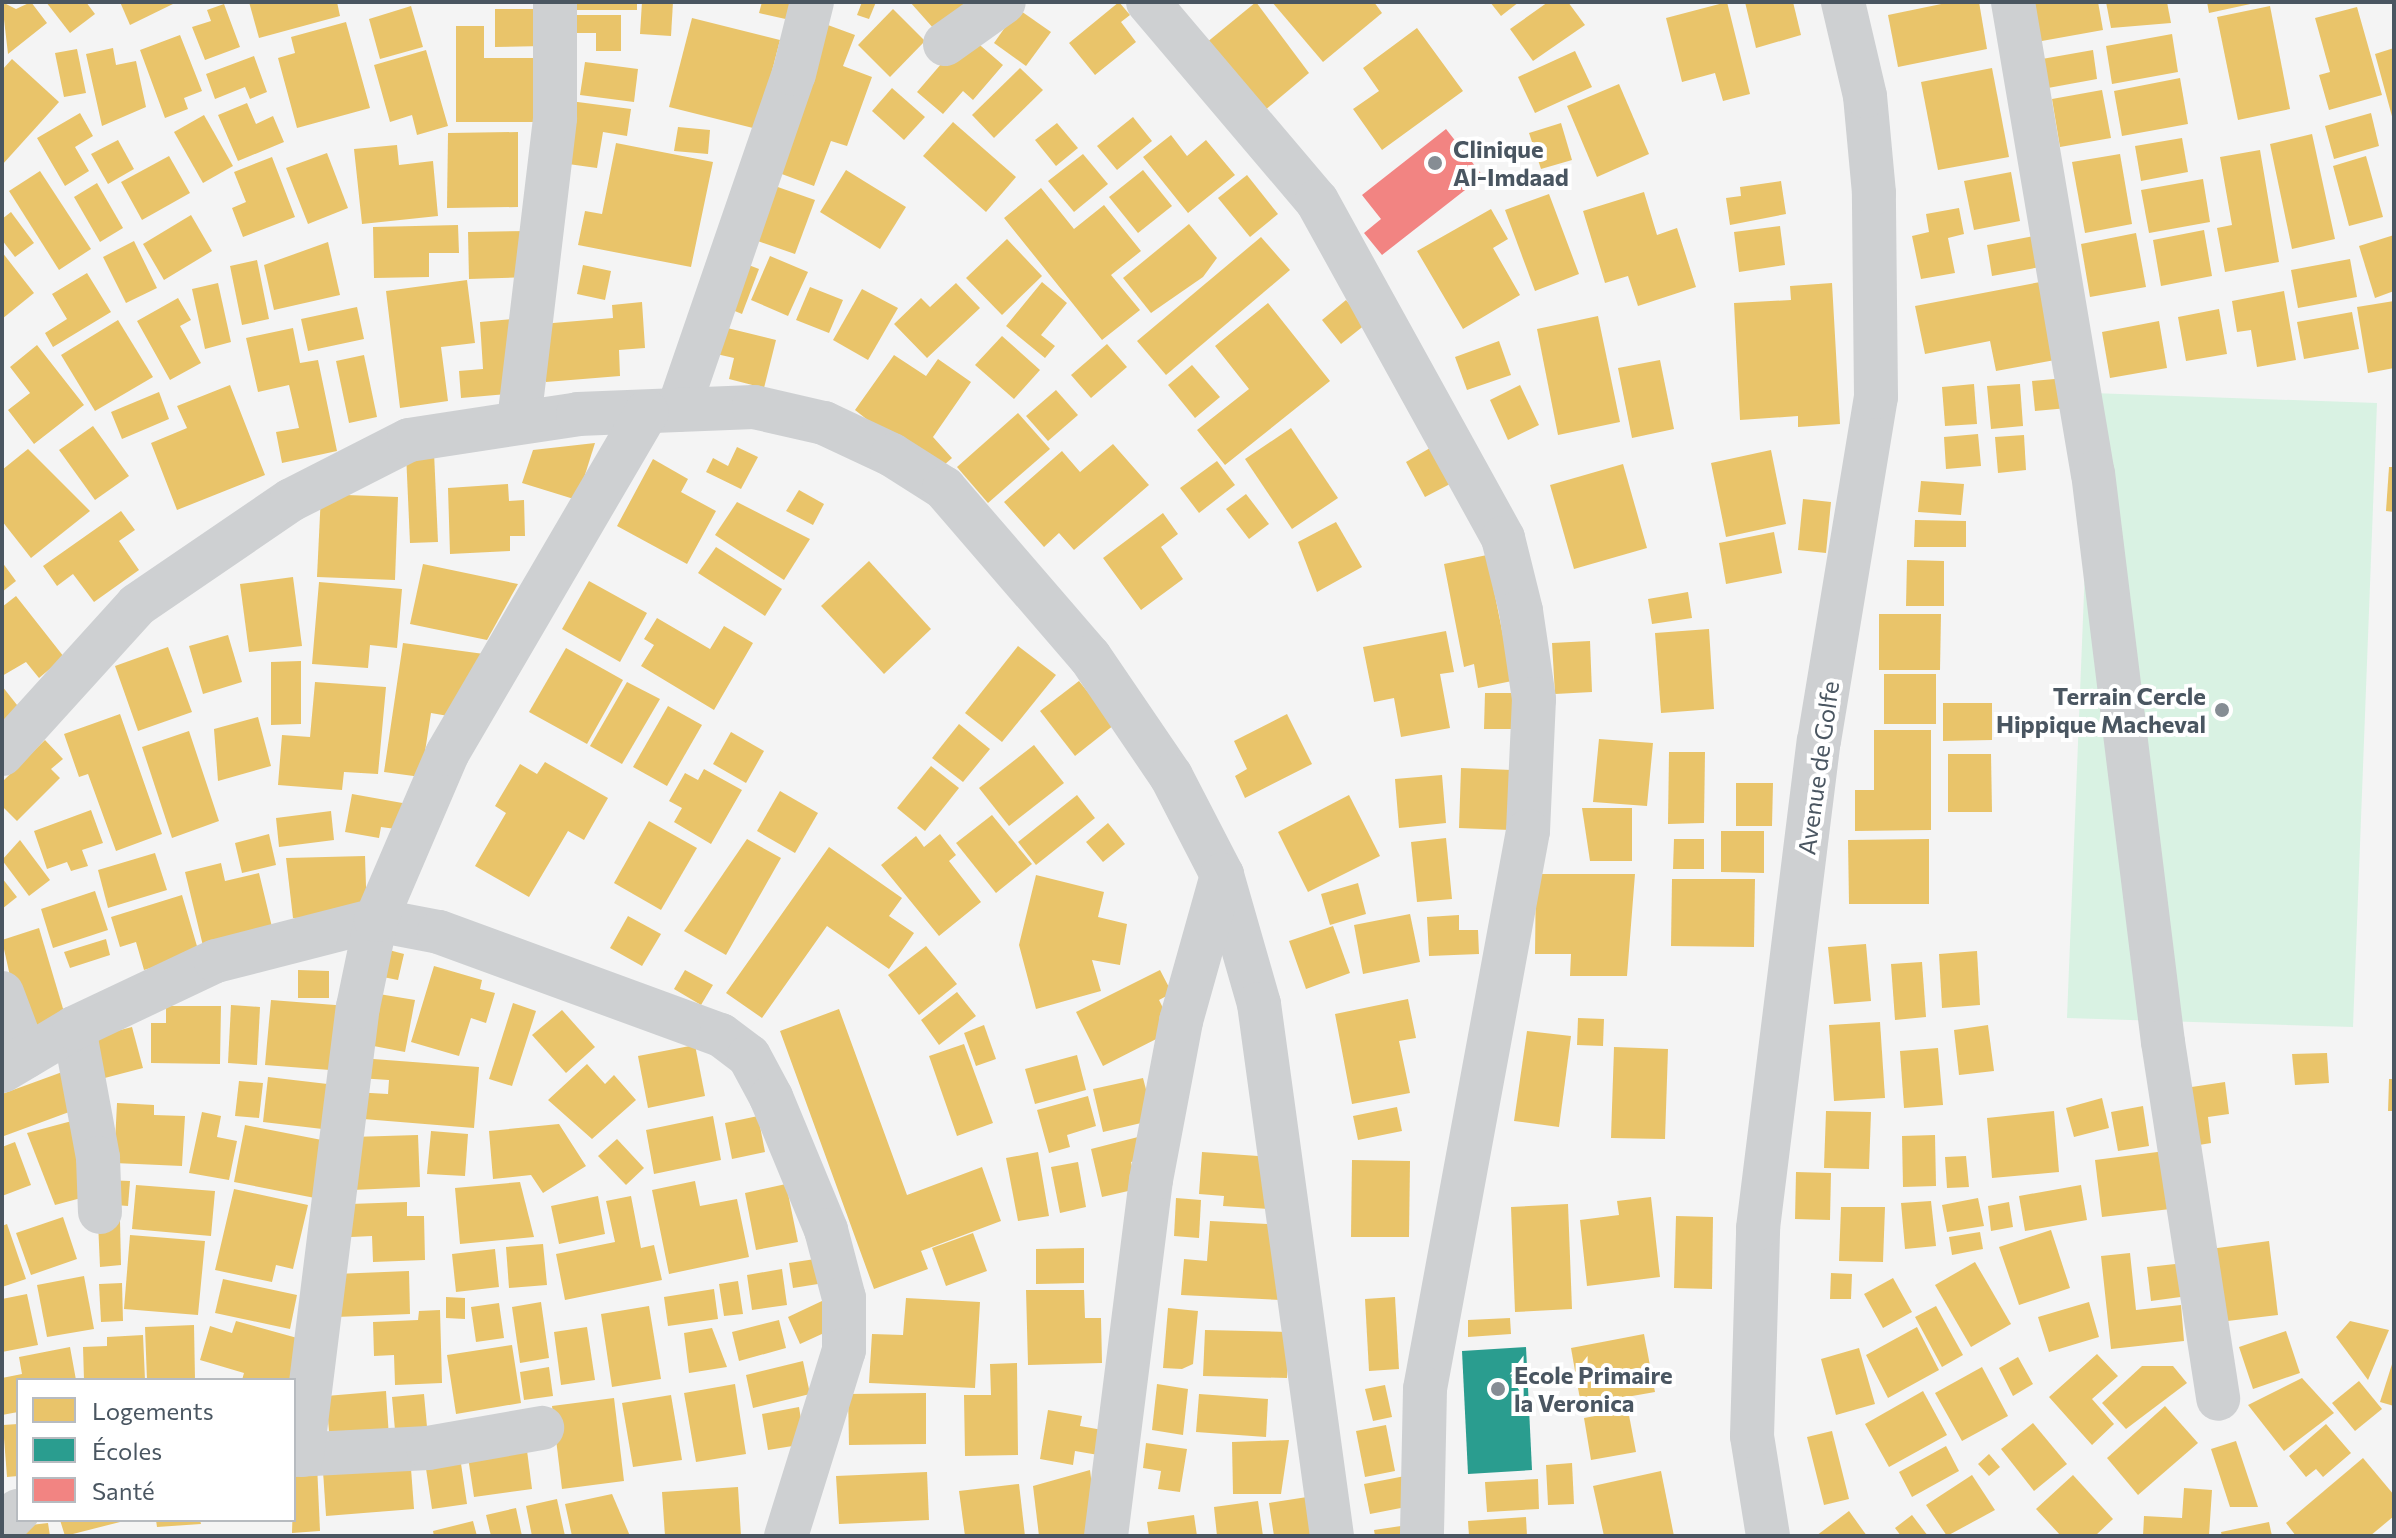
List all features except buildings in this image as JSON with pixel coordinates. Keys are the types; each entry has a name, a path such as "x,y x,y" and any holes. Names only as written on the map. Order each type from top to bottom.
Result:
{"street":[{"path":"519,421 555,118 555,2"},
{"path":"542,1428 428,1448 298,1455 358,1007 376,920 447,754 662,411 812,2"},
{"path":"945,44 1004,2"},
{"path":"1148,2 1317,201 1503,538 1521,611 1534,699 1528,831 1425,1389 1422,1536"},
{"name":"Avenue de Golfe","path":"1768,1536 1752,1436 1758,1228 1819,741 1876,397 1874,193 1865,96 1843,2"},
{"path":"2013,2 2093,473 2163,1042 2218,1399"},
{"path":"2,754 96,641 137,605 291,500 409,440 519,421 754,407 824,423 944,488 1090,657 1171,776 1222,875 1259,1004 1332,1536"},
{"path":"1106,1536 1151,1180 1181,1021 1222,875"},
{"path":"2,993 14,1064 74,1028 216,961 376,920 439,932 691,1019 749,1056 826,1230 844,1298 844,1350 786,1536"},
{"path":"74,1028 98,1158 100,1212"}],"green space":[{"name":"Terrain Cercle Hippique Macheval","path":"2092,393 2377,403 2353,1027 2067,1018"}],"place":[{"name":"Clinique Al-Imdaad","path":"1435,163"},
{"name":"Terrain Cercle Hippique Macheval","path":"2222,710"},
{"name":"Ecole Primaire la Veronica","path":"1498,1389"}]}
